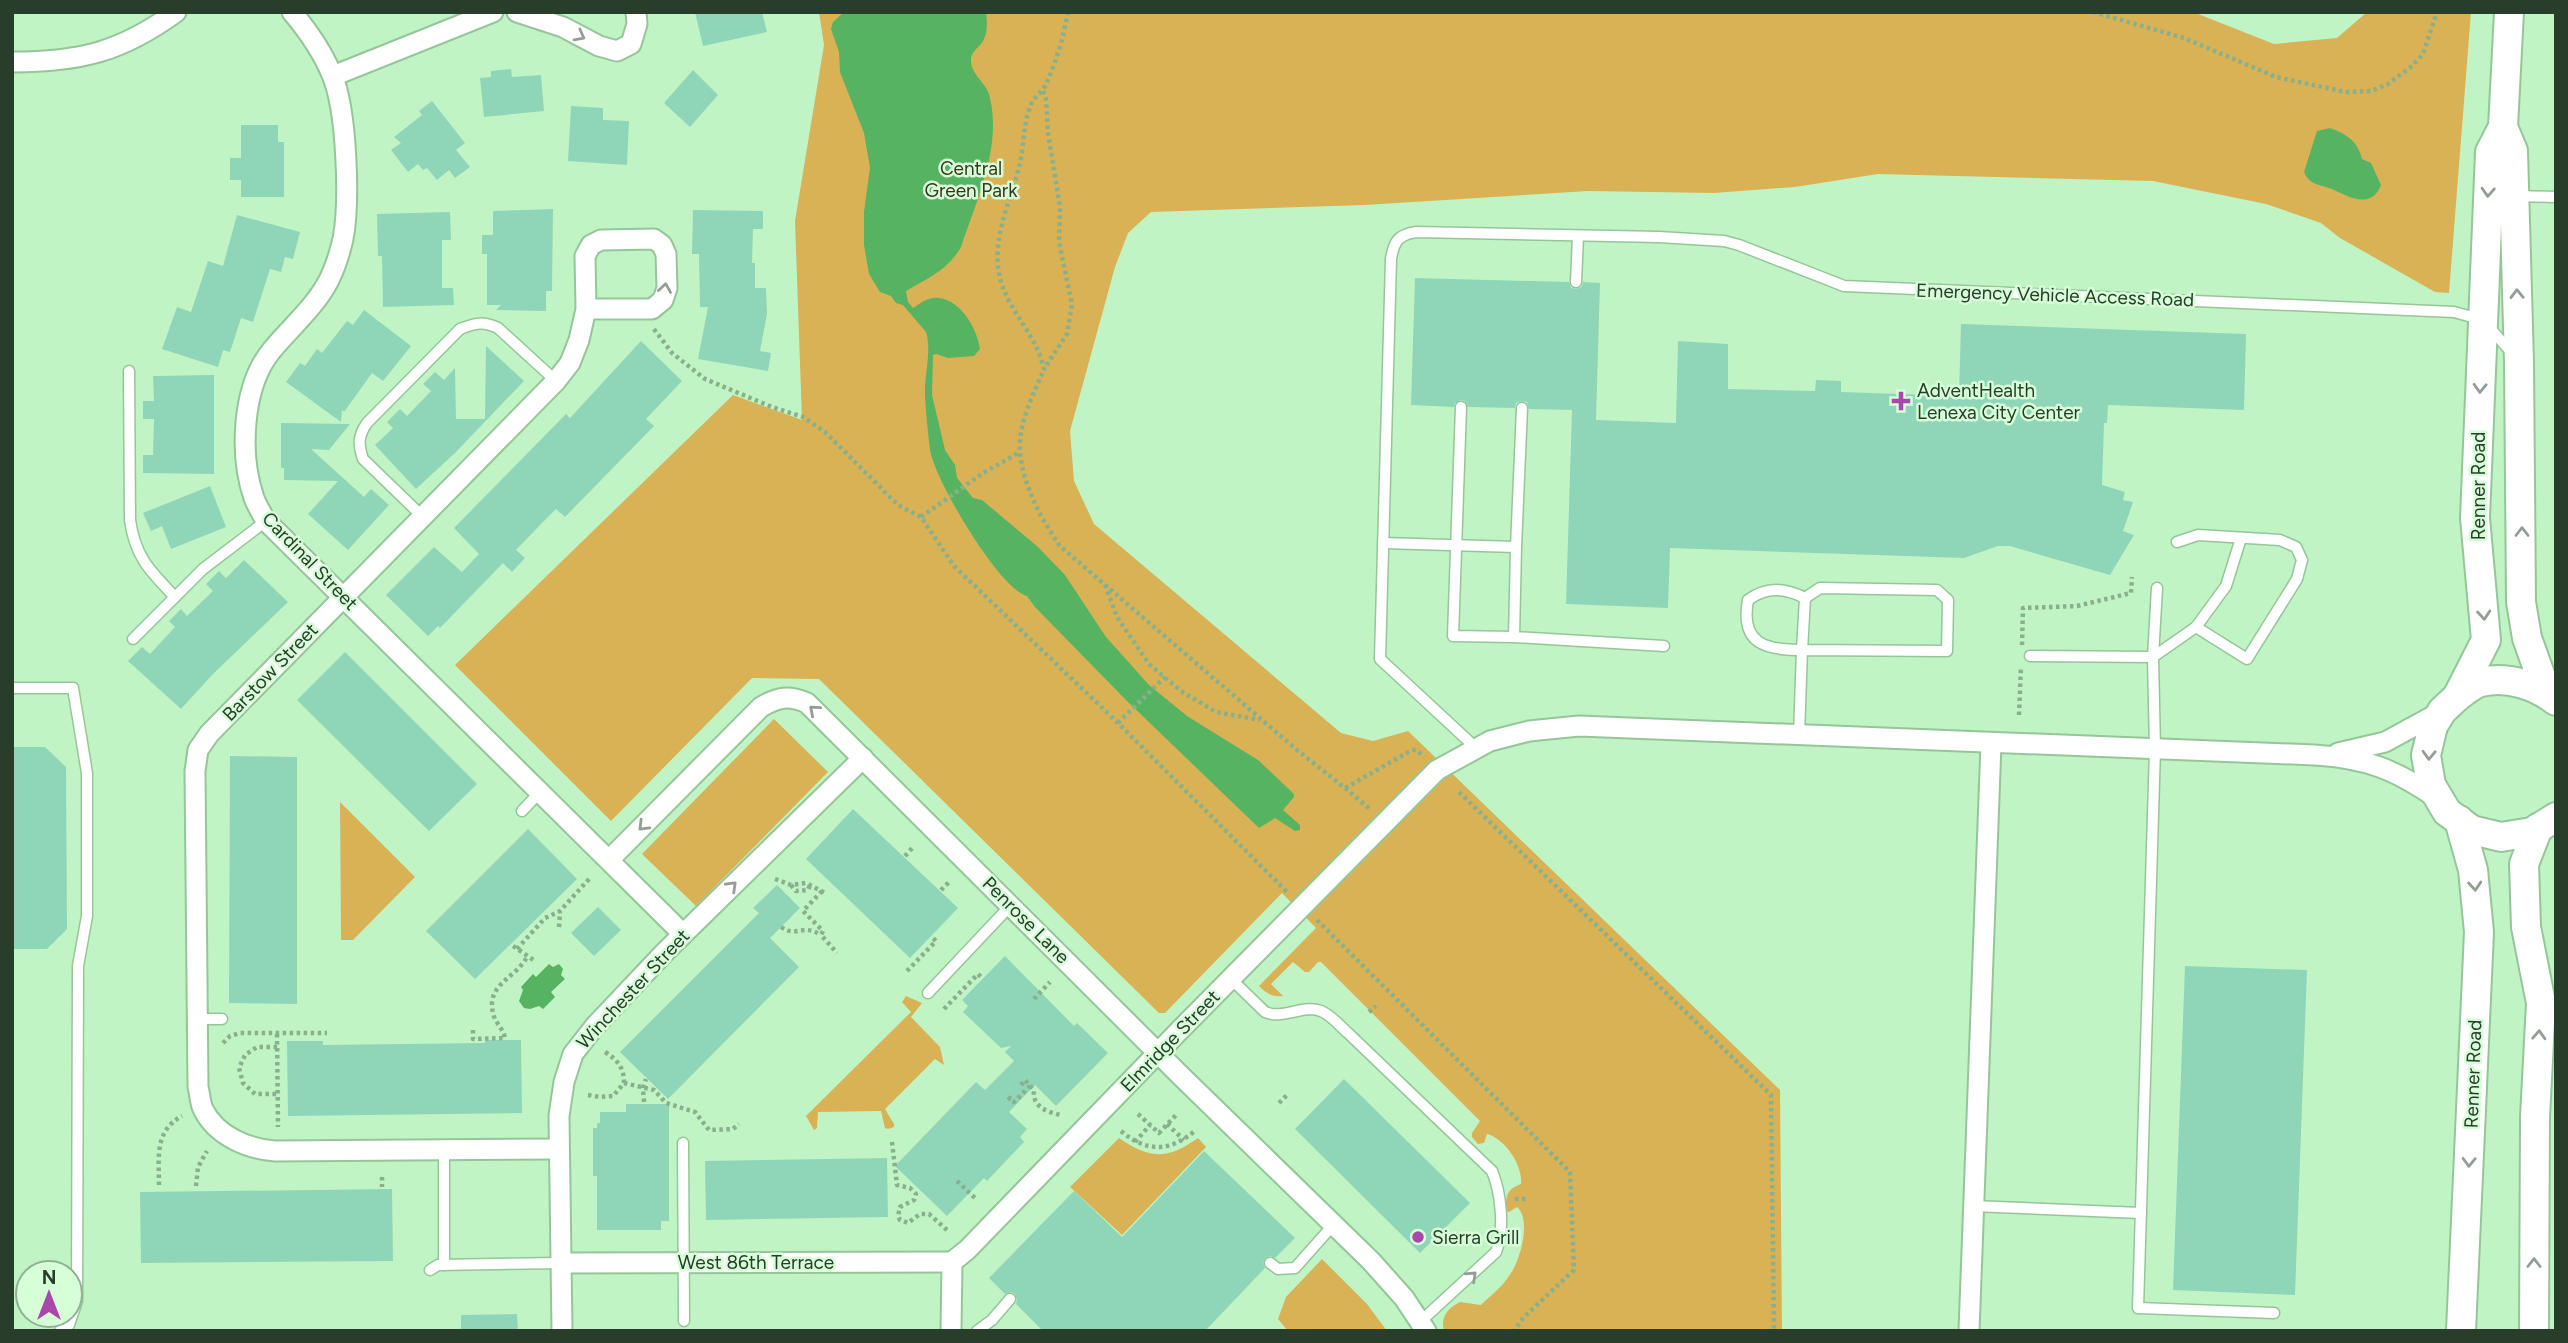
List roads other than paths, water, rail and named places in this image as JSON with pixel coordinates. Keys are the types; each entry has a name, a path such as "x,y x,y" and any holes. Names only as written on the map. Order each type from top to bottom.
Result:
{"main road":[{"name":"Renner Road","path":"2461,1331 2479,932 2473,870 2449,810 2431,785 2426,755 2433,726 2450,704 2486,640 2474,518 2490,152 2502,127 2509,12"},
{"name":"Renner Road","path":"2502,127 2513,151 2515,196 2521,602 2527,638 2552,697"},
{"path":"2450,704 2480,682 2508,680 2538,688 2552,697"},
{"path":"2449,810 2472,830 2501,837 2532,832 2547,823"},
{"path":"2534,1331 2535,1117 2540,1003 2526,927 2524,864 2547,823"}],"street":[{"path":"12,62 79,58 117,47 147,33 176,12"},
{"name":"Cardinal Street","path":"292,12 333,76 343,136 343,240 331,277 319,298 271,351 256,375 248,404 247,470 254,499 266,521 683,934"},
{"path":"333,76 493,12"},
{"path":"517,12 564,27 599,46 617,51 631,44 637,24 636,12"},
{"name":"Barstow Street","path":"444,1150 275,1152 254,1149 234,1140 216,1125 203,1109 198,1087 197,1019 195,771 198,750 209,734 556,381 570,363 579,340 586,309 585,256 591,245 601,240 654,239 662,245 666,254 667,288 663,300 652,309 586,309"},
{"name":"Penrose Lane","path":"610,860 761,707 783,697 794,697 807,703 1158,1053 1334,1224 1404,1298 1423,1326"},
{"path":"2326,756 2385,742 2450,704"},
{"name":"Elmridge Street","path":"952,1262 967,1250 1302,907 1431,764 1490,741 1529,731 1579,726 2326,756"},
{"path":"1969,1331 1991,744"},
{"path":"2326,756 2383,766 2413,782 2449,810"},
{"name":"Winchester Street","path":"562,1331 559,1116 564,1082 573,1054 595,1026 683,934 863,758"},
{"path":"444,1150 559,1149"},
{"path":"951,1331 952,1262"},
{"name":"West 86th Terrace","path":"561,1263 952,1262"}],"lane":[{"path":"2515,196 2556,197"},
{"name":"Emergency Vehicle Access Road","path":"1383,543 1391,259 1394,242 1404,234 1416,232 1578,236 1724,242 1739,245 1844,286 2454,312 2483,320"},
{"path":"1576,282 1578,236"},
{"path":"2483,320 2519,362"},
{"path":"424,517 363,458 358,446 360,433 367,423 460,329 474,323 487,323 498,328 556,381"},
{"path":"129,371 130,520 133,539 140,558 175,597"},
{"path":"1461,407 1453,636 1664,646"},
{"path":"1514,637 1522,408"},
{"path":"133,639 203,569 266,521"},
{"path":"2177,542 2198,535 2280,541 2296,547 2302,560 2297,579 2247,659 2196,626"},
{"path":"2026,659 2153,657 2196,626 2226,586 2241,538"},
{"path":"1476,748 1380,659 1383,543 1516,547"},
{"path":"1821,588 1937,590 1948,600 1947,651 1778,650 1764,646 1752,637 1746,611 1748,600 1760,591 1779,589 1805,598 1821,588"},
{"path":"2157,588 2153,657 2155,749 2138,1308 2274,1312"},
{"path":"1799,736 1805,598"},
{"path":"12,688 73,688 87,773 87,916 78,966 77,1301 69,1325 60,1331"},
{"path":"522,811 540,793"},
{"path":"928,993 1011,905"},
{"path":"1231,979 1265,1012 1272,1015 1313,1009 1323,1012 1492,1171 1496,1181 1501,1239 1493,1256 1423,1326"},
{"path":"197,1019 222,1019"},
{"path":"683,1143 684,1321"},
{"path":"444,1150 444,1265"},
{"path":"1973,1206 2141,1213"},
{"path":"1270,1263 1278,1269 1295,1268 1334,1224"},
{"path":"430,1270 438,1265 561,1263"},
{"path":"977,1331 992,1320 1010,1299"}],"place":[{"name":"AdventHealth Lenexa City Center","path":"1901,401"},
{"name":"Sierra Grill","path":"1418,1237"}],"park label":[{"name":"Central Green Park","path":"971,179"}]}
